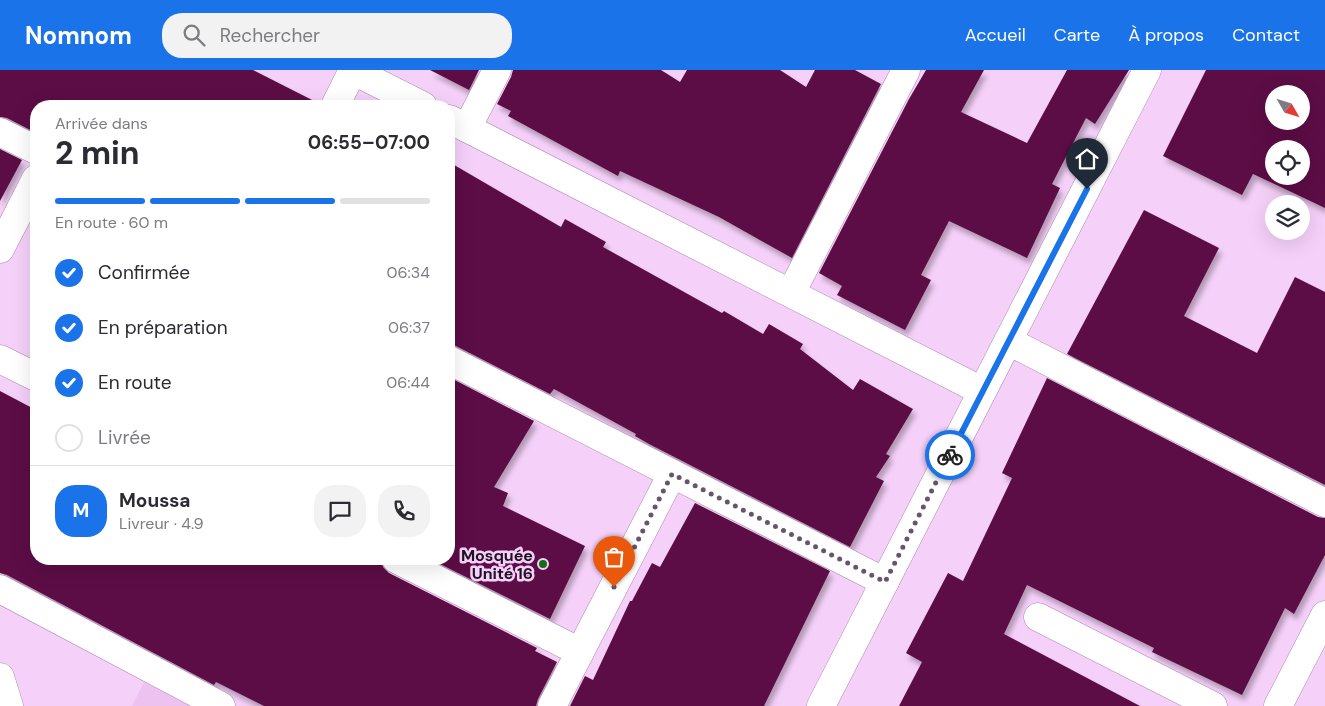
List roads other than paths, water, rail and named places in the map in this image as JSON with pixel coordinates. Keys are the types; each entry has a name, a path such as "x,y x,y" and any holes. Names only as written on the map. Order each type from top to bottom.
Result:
{"street":[{"path":"337,100 352,70 411,100"},
{"path":"497,70 458,124 982,391"},
{"path":"791,294 906,70"},
{"path":"821,706 1147,70"},
{"path":"0,132 30,147"},
{"path":"0,249 30,191"},
{"path":"1008,341 1325,503"},
{"path":"0,359 30,374"},
{"path":"455,363 885,582"},
{"path":"552,706 672,474"},
{"path":"408,565 580,652"},
{"path":"0,589 221,706"},
{"path":"1278,706 1325,615"},
{"path":"1038,617 1213,706"},
{"path":"0,677 9,706"}],"place":[{"name":"Mosquée Unité 16","path":"543,564"}]}
